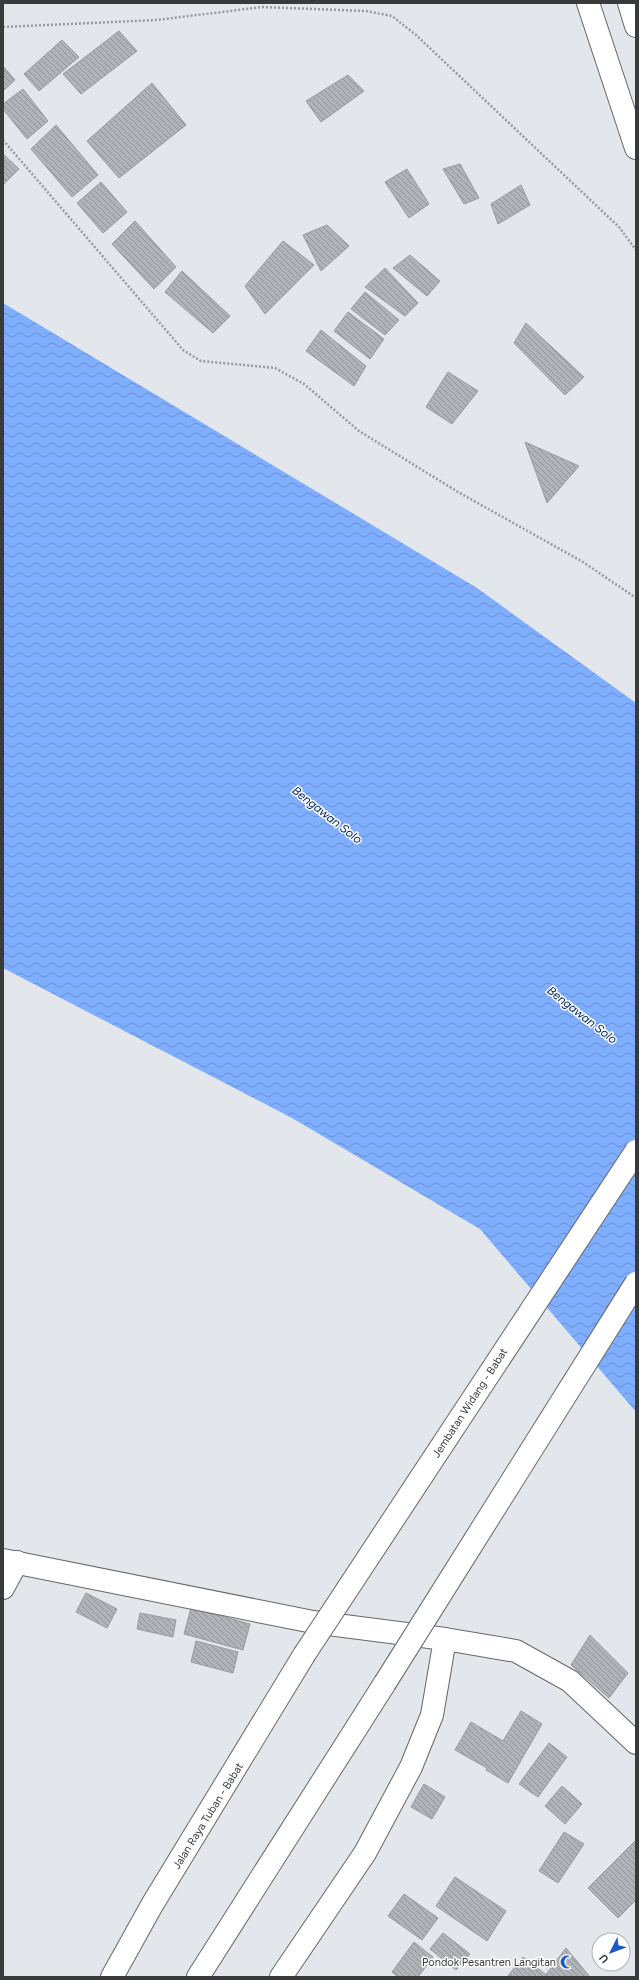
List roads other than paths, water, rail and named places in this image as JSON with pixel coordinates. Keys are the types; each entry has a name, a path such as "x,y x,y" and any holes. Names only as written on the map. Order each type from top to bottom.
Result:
{"main road":[{"path":"588,3 636,148"},
{"path":"629,3 636,26"},
{"name":"Jembatan Widang - Babat","path":"304,1655 636,1151"},
{"path":"198,1977 385,1683 636,1283"},
{"path":"3,1588 10,1561 313,1622 445,1639 516,1651 570,1681 636,1743"},
{"path":"281,1977 365,1854 411,1767 432,1715 445,1639"},
{"name":"Jalan Raya Tuban - Babat","path":"112,1977 152,1905 231,1778 304,1655"}],"water":[{"name":"Bengawan Solo","path":"3,303 477,588 636,703 636,1412 480,1229 292,1118 3,968"}],"place":[{"name":"Pondok Pesantren Langitan","path":"567,1962"}]}
